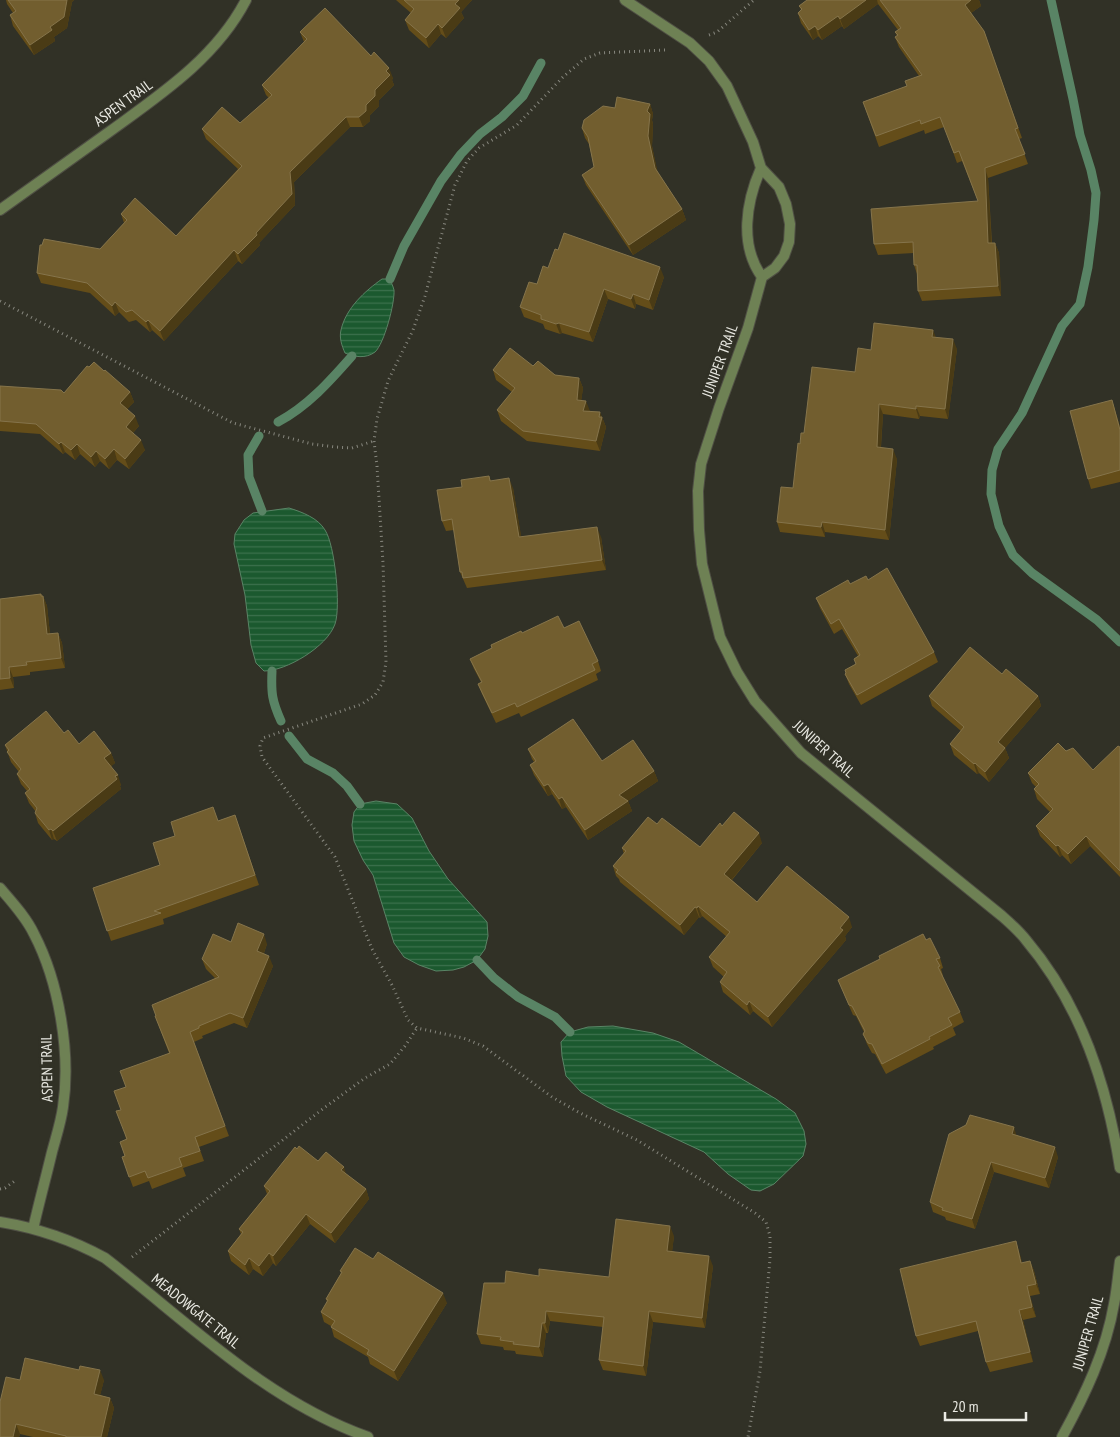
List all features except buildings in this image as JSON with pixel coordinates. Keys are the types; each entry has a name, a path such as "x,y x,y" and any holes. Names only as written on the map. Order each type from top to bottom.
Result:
{"street":[{"name":"ASPEN TRAIL","path":"0,210 162,94 194,68 220,38 246,0"},
{"path":"625,0 690,43 708,62 727,86 753,142 761,168 779,187 786,204 790,224 789,242 784,256 775,268 762,277 754,267 748,246 747,221 753,185 761,168"},
{"name":"JUNIPER TRAIL","path":"762,277 748,328 718,408 701,464 698,491 702,564 720,637 737,672 755,701 801,753 1002,916 1026,939 1045,964 1061,988 1082,1027 1098,1069 1110,1110 1120,1168"},
{"name":"ASPEN TRAIL","path":"0,888 16,906 34,933 50,975 65,1046 66,1078 63,1108 33,1229"},
{"name":"MEADOWGATE TRAIL","path":"0,1222 33,1229 81,1245 104,1258 258,1380 292,1402 368,1437"},
{"name":"JUNIPER TRAIL","path":"1062,1437 1078,1408 1094,1372 1105,1340 1114,1305 1120,1261"}],"path":[{"path":"748,1437 760,1371 766,1307 770,1236 766,1222 755,1213 637,1140 580,1113 552,1097 483,1046 462,1038 417,1028 408,1020 392,985 372,949 335,857 262,757 260,746 263,738 273,733 325,718 362,704 375,695 383,682 386,662 383,563 374,441 377,419 388,381 416,322 436,259 455,185 467,161 479,148 517,125 563,77 584,59 600,53 660,51 682,47 717,32 754,0"},
{"path":"0,301 233,423 312,444 335,448 352,448 374,441"},
{"path":"118,1268 324,1108 365,1078 390,1064 417,1028"},
{"path":"0,1189 5,1188 16,1180"}],"shaded area":[{"path":"382,279 390,279 394,296 382,341 375,352 368,356 356,356 345,353 340,333 347,314 369,289"},
{"path":"289,508 314,519 322,526 329,538 336,576 337,616 331,633 315,649 283,667 264,671 256,663 251,645 245,595 234,544 235,534 244,520 253,513"},
{"path":"376,801 397,804 412,818 429,851 448,879 487,922 488,936 485,949 477,960 453,970 436,971 404,957 394,943 373,875 354,841 352,825 354,812 360,804"},
{"path":"613,1026 653,1033 679,1042 776,1099 795,1113 804,1131 806,1144 803,1156 774,1184 760,1191 751,1190 728,1174 704,1152 607,1107 581,1092 566,1076 561,1042 570,1032 588,1027"}],"waterway":[{"path":"1051,0 1080,135 1096,193 1094,220 1088,267 1080,304 1062,326 1022,413 998,449 992,470 991,494 999,526 1013,555 1032,573 1097,620 1120,642"},
{"path":"390,279 404,246 441,181 461,154 480,134 502,117 523,96 541,63"},
{"path":"278,422 309,401 352,356"},
{"path":"259,436 248,455 249,477 262,511"},
{"path":"272,671 273,697 281,721"},
{"path":"289,736 307,759 333,773 347,786 360,804"},
{"path":"477,960 494,978 518,997 555,1017 570,1032"}]}
